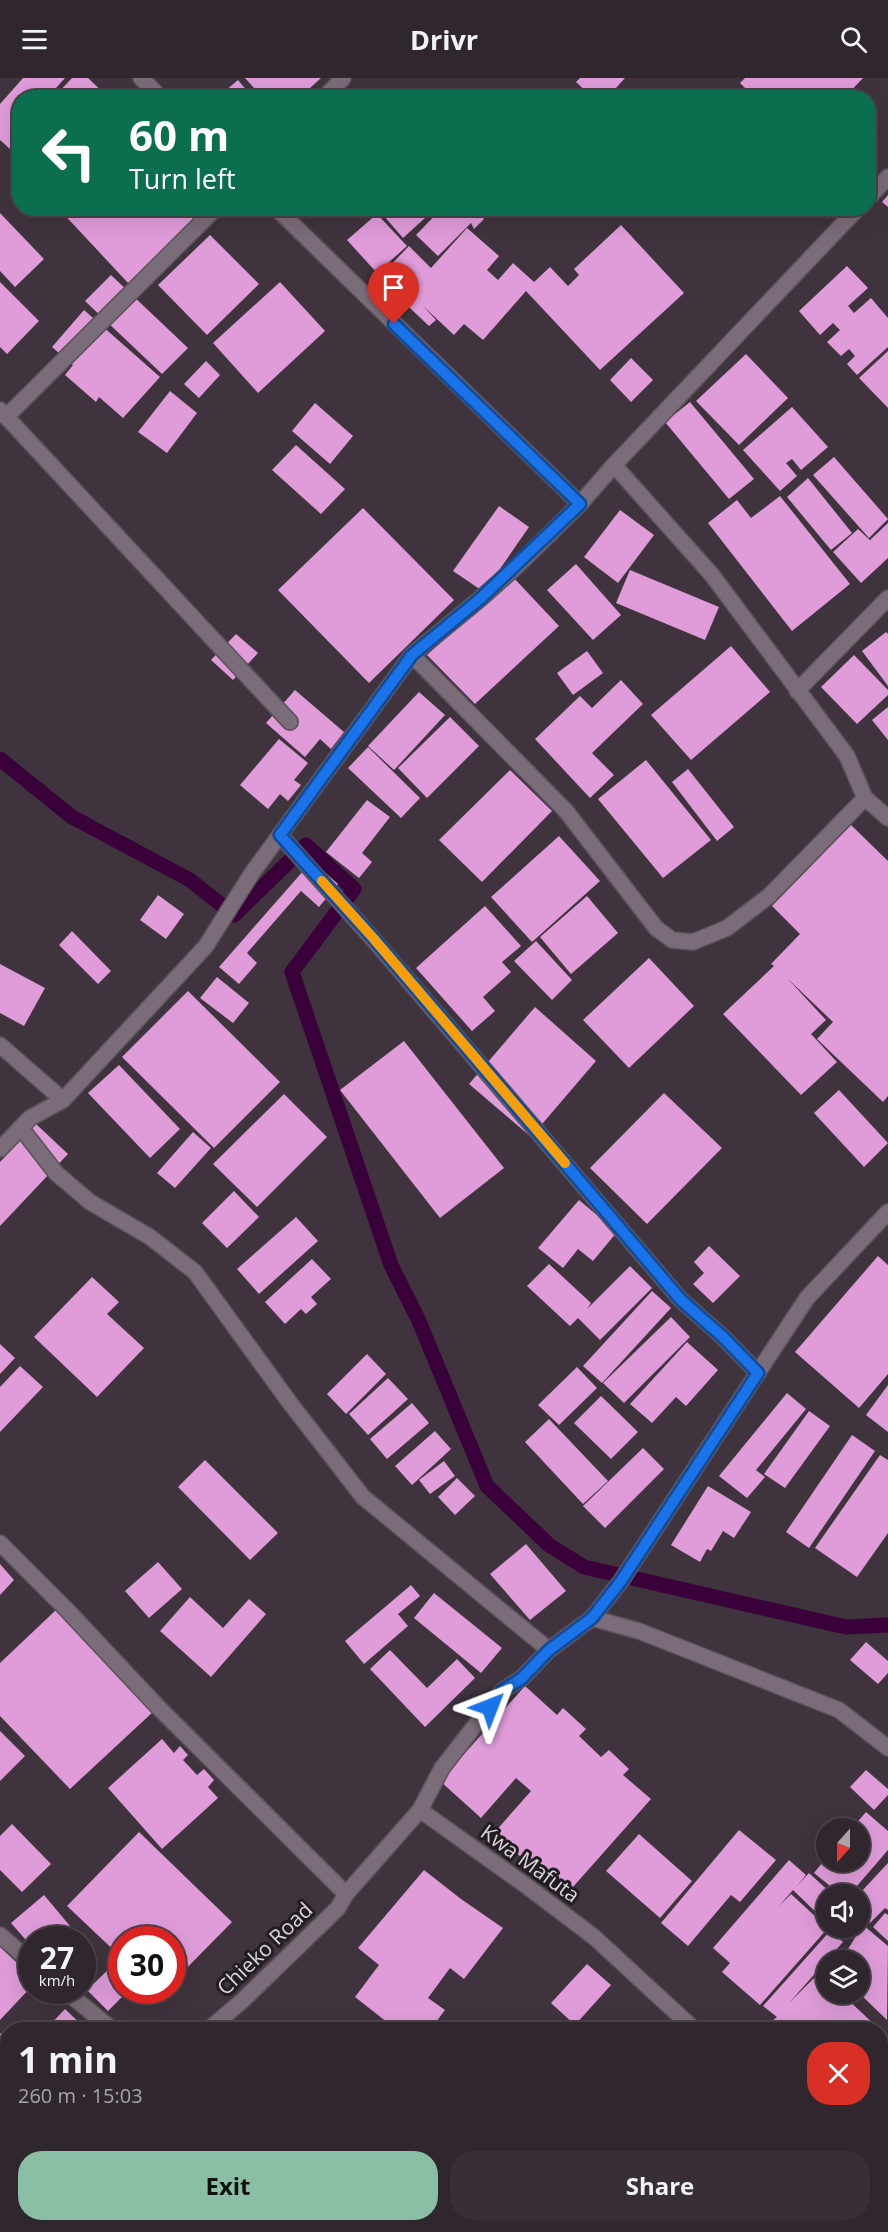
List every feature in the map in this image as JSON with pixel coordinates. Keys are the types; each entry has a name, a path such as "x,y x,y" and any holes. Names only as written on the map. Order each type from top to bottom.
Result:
{"street":[{"path":"141,78 153,90"},
{"path":"332,90 343,78"},
{"path":"876,190 888,177"},
{"path":"208,216 3,413 290,722"},
{"path":"284,216 580,504"},
{"path":"0,1149 30,1118 63,1100 206,946 252,873 412,655 481,598 580,504 614,465 850,216"},
{"path":"614,465 712,575 847,756 865,798 888,818"},
{"path":"797,691 888,598"},
{"path":"412,655 566,811 656,928 672,940 693,942 727,928 770,896 865,798"},
{"path":"280,835 374,939 681,1300 723,1337 758,1373"},
{"path":"0,1045 63,1100"},
{"path":"21,1128 56,1173 81,1195 150,1237 195,1272 290,1403 363,1497 549,1650"},
{"path":"0,1543 158,1707 346,1894 420,1810 442,1768 502,1691 522,1678 549,1650 592,1618 625,1574 807,1298 887,1215"},
{"path":"592,1618 639,1631 839,1710 888,1748"},
{"name":"Kwa Mafuta","path":"420,1810 594,1937 686,2022"},
{"name":"Chieko Road","path":"217,2022 338,1908 346,1894"},
{"path":"0,1935 18,1951"},
{"path":"81,2004 103,2022"}],"building":[{"path":"23,78 65,78 54,90 12,90"},
{"path":"72,78 88,78 101,90 61,90"},
{"path":"245,78 321,78 308,90 256,90"},
{"path":"580,78 625,78 614,90 584,90 576,82"},
{"path":"745,78 863,78 852,90 747,90 740,83"},
{"path":"238,80 246,90 226,90"},
{"path":"12,90 12,151 0,140 0,104"},
{"path":"888,195 888,207 882,202"},
{"path":"0,213 44,259 15,287 0,271"},
{"path":"65,216 190,216 195,221 129,284"},
{"path":"375,216 379,216 407,246 377,273 347,240"},
{"path":"384,216 427,216 403,238"},
{"path":"434,216 480,216 484,219 474,229 471,223 438,256 416,235"},
{"path":"621,225 684,293 600,370 526,291 483,340 464,324 454,335 423,306 436,320 429,326 378,278 409,246 431,268 467,228 499,256 487,270 498,280 513,263 534,282 550,267 568,286 579,275 574,269"},
{"path":"210,235 259,284 207,335 158,285"},
{"path":"847,266 868,288 848,306 854,313 871,298 888,318 888,347 857,375 847,364 855,356 849,349 841,356 827,342 840,330 833,323 820,335 799,311"},
{"path":"111,275 188,348 162,374 85,301"},
{"path":"0,282 39,321 7,354 0,347"},
{"path":"280,282 325,331 258,393 213,343"},
{"path":"84,310 160,377 123,418 99,397 96,402 65,375 73,365 52,347"},
{"path":"888,351 888,408 859,378"},
{"path":"746,354 788,398 739,445 696,401"},
{"path":"631,358 653,380 631,402 610,380"},
{"path":"206,361 220,375 199,398 184,384"},
{"path":"170,391 197,413 167,453 138,432"},
{"path":"690,402 754,479 729,499 665,422"},
{"path":"315,403 353,436 330,464 292,431"},
{"path":"792,407 828,447 801,470 792,459 786,463 797,476 780,491 743,450"},
{"path":"296,445 345,489 321,514 272,470"},
{"path":"834,457 888,519 869,538 813,475"},
{"path":"808,478 852,533 831,550 787,497"},
{"path":"780,496 850,584 792,631 708,523 737,500 751,518"},
{"path":"499,506 529,527 484,592 453,571"},
{"path":"363,508 454,600 369,683 278,590"},
{"path":"620,510 654,535 618,583 584,557"},
{"path":"888,523 888,558 861,583 833,552 858,529 872,542 870,540"},
{"path":"576,564 621,615 593,640 547,590"},
{"path":"630,570 719,607 705,640 616,603"},
{"path":"512,576 559,626 475,704 427,655"},
{"path":"886,632 888,634 888,686 862,651"},
{"path":"236,634 258,653 233,680 211,660"},
{"path":"731,646 770,692 691,760 651,715"},
{"path":"587,651 603,673 573,695 557,673"},
{"path":"854,655 888,690 888,695 857,724 821,687"},
{"path":"621,680 643,704 592,753 614,775 590,798 535,739 580,696 592,708"},
{"path":"295,690 344,732 331,749 320,739 305,757 266,723"},
{"path":"419,692 445,715 394,770 368,746"},
{"path":"888,707 888,740 872,720"},
{"path":"450,717 479,746 427,798 398,768"},
{"path":"279,739 308,763 294,780 301,785 288,801 280,794 268,809 240,785"},
{"path":"368,747 420,798 401,818 348,768"},
{"path":"646,760 711,840 663,878 598,799"},
{"path":"688,769 734,827 717,841 672,782"},
{"path":"510,770 552,811 482,882 439,840"},
{"path":"367,800 390,817 362,853 372,862 359,878 326,852"},
{"path":"851,825 888,861 888,1096 883,1102 817,1039 833,1022 788,979 826,1020 811,1034 837,1062 801,1095 723,1014 774,966 771,964 800,934 772,906"},
{"path":"559,836 600,881 532,942 491,897"},
{"path":"312,861 338,884 319,907 301,891 247,953 257,963 239,984 219,967"},
{"path":"158,895 184,914 166,939 140,920"},
{"path":"587,896 618,933 571,974 540,937"},
{"path":"485,906 521,946 502,962 511,972 483,997 495,1011 472,1031 416,968"},
{"path":"72,931 111,971 98,984 59,945"},
{"path":"536,941 572,980 552,1000 514,961"},
{"path":"649,958 694,1006 629,1068 583,1020"},
{"path":"0,964 45,988 24,1026 0,1013"},
{"path":"217,977 249,1003 233,1023 200,998"},
{"path":"188,991 280,1082 214,1148 122,1057"},
{"path":"535,1007 596,1061 531,1137 469,1084"},
{"path":"404,1041 504,1168 440,1218 340,1090"},
{"path":"119,1065 180,1129 150,1158 88,1093"},
{"path":"839,1090 888,1143 864,1167 814,1113"},
{"path":"664,1093 722,1148 647,1224 590,1168"},
{"path":"284,1094 327,1137 257,1207 213,1164"},
{"path":"36,1124 68,1154 0,1226 0,1162"},
{"path":"193,1132 211,1148 175,1188 157,1173"},
{"path":"234,1191 259,1217 227,1248 202,1223"},
{"path":"579,1200 617,1232 593,1261 578,1249 563,1268 538,1248"},
{"path":"296,1217 318,1241 259,1294 237,1269"},
{"path":"709,1246 740,1276 713,1303 693,1284 704,1273 694,1262"},
{"path":"878,1256 888,1265 888,1374 859,1408 795,1352"},
{"path":"312,1259 331,1279 311,1297 317,1304 306,1314 301,1309 285,1324 265,1302"},
{"path":"549,1264 591,1303 587,1309 630,1266 652,1288 600,1340 578,1318 570,1326 527,1286"},
{"path":"92,1277 119,1302 107,1314 144,1348 97,1397 34,1337"},
{"path":"652,1291 671,1308 602,1383 583,1366"},
{"path":"671,1317 690,1337 624,1403 603,1383"},
{"path":"687,1342 718,1370 686,1406 676,1397 652,1423 630,1404"},
{"path":"0,1344 15,1358 0,1374"},
{"path":"367,1354 386,1374 346,1414 327,1394"},
{"path":"20,1366 43,1387 0,1432 0,1387"},
{"path":"577,1367 597,1388 559,1425 538,1405"},
{"path":"388,1378 408,1399 368,1435 349,1414"},
{"path":"888,1385 888,1432 866,1415"},
{"path":"787,1393 806,1409 756,1470 765,1477 747,1498 719,1476"},
{"path":"601,1396 638,1432 611,1459 574,1423"},
{"path":"412,1403 429,1423 387,1459 370,1439"},
{"path":"809,1411 830,1426 785,1488 764,1474"},
{"path":"549,1419 608,1481 583,1504 525,1442"},
{"path":"435,1431 451,1449 412,1485 395,1466"},
{"path":"852,1435 875,1451 809,1548 786,1532"},
{"path":"643,1448 664,1469 605,1528 583,1506"},
{"path":"880,1455 888,1460 888,1533 857,1577 815,1548"},
{"path":"205,1460 278,1533 250,1560 178,1487"},
{"path":"444,1461 455,1476 430,1494 419,1480"},
{"path":"457,1478 475,1496 455,1515 438,1497"},
{"path":"708,1486 751,1512 734,1538 723,1531 711,1551 707,1549 700,1562 671,1545"},
{"path":"526,1544 566,1591 530,1620 490,1574"},
{"path":"158,1562 182,1589 149,1618 125,1591"},
{"path":"0,1564 14,1580 0,1595"},
{"path":"411,1585 420,1596 398,1614 408,1626 364,1664 345,1641"},
{"path":"434,1593 502,1648 481,1673 414,1618"},
{"path":"190,1597 223,1628 249,1599 266,1614 211,1677 160,1631"},
{"path":"56,1610 154,1711 70,1789 0,1716 0,1663"},
{"path":"866,1642 888,1661 888,1673 878,1684 850,1660"},
{"path":"390,1650 427,1688 457,1659 475,1678 425,1727 370,1669"},
{"path":"525,1686 557,1715 563,1708 586,1729 579,1736 601,1757 609,1750 629,1769 623,1775 651,1799 565,1896 494,1833 531,1791 516,1778 481,1818 440,1781"},
{"path":"0,1731 25,1756 0,1781"},
{"path":"162,1739 174,1753 180,1746 188,1755 183,1760 197,1775 204,1769 214,1780 208,1787 218,1798 162,1849 108,1788"},
{"path":"866,1770 888,1789 888,1795 874,1810 850,1787"},
{"path":"866,1812 888,1831 888,1850 870,1871 870,1818 861,1818"},
{"path":"12,1824 51,1864 22,1892 0,1870 0,1836"},
{"path":"739,1830 776,1860 740,1902 731,1895 688,1946 661,1923"},
{"path":"139,1832 232,1922 186,1969 186,1926 108,1926 108,1945 96,1933 96,1926 88,1926 67,1906"},
{"path":"639,1834 692,1881 660,1918 606,1871"},
{"path":"789,1860 806,1875 796,1887 809,1873 821,1884 816,1884 816,1912 793,1890 779,1906 791,1894 816,1917 816,1938 819,1938 760,2005 722,1972 730,1963 713,1948"},
{"path":"888,1863 888,1910 885,1908 870,1923 870,1884"},
{"path":"424,1870 503,1928 464,1979 450,1968 428,1998 445,2010 436,2022 387,2022 355,1997 379,1965 358,1948"},
{"path":"816,1870 869,1872 859,1884 828,1884 814,1873"},
{"path":"44,1895 70,1926 18,1926 18,1931 11,1923"},
{"path":"885,1913 888,1915 888,1941 873,1927"},
{"path":"870,1931 888,1946 887,2020 870,2004 870,1950 848,1949 855,1938 870,1938"},
{"path":"824,1938 838,1938 843,1942 836,1950 816,1950 816,1972 789,2003 816,1976 816,2004 853,2004 872,2022 772,2021 777,2017 763,2006"},
{"path":"0,1947 18,1964 18,2001 0,2020"},
{"path":"587,1964 611,1985 578,2022 572,2022 551,2003"},
{"path":"108,1970 108,2004 115,2004 108,2011 96,1999 96,1981"},
{"path":"65,2009 79,2022 53,2022"}],"waterway":[{"path":"0,759 72,817 190,880 234,915 306,845 354,889 292,972 391,1265 419,1321 487,1486 549,1545 584,1567 846,1627 888,1625"}],"slow traffic":[{"path":"322,881 565,1163"}],"route":[{"path":"394,324 580,504 481,598 412,655 280,835 374,939 681,1300 723,1337 758,1373 621,1581 592,1618 549,1650 522,1678 502,1691 490,1707"}]}
